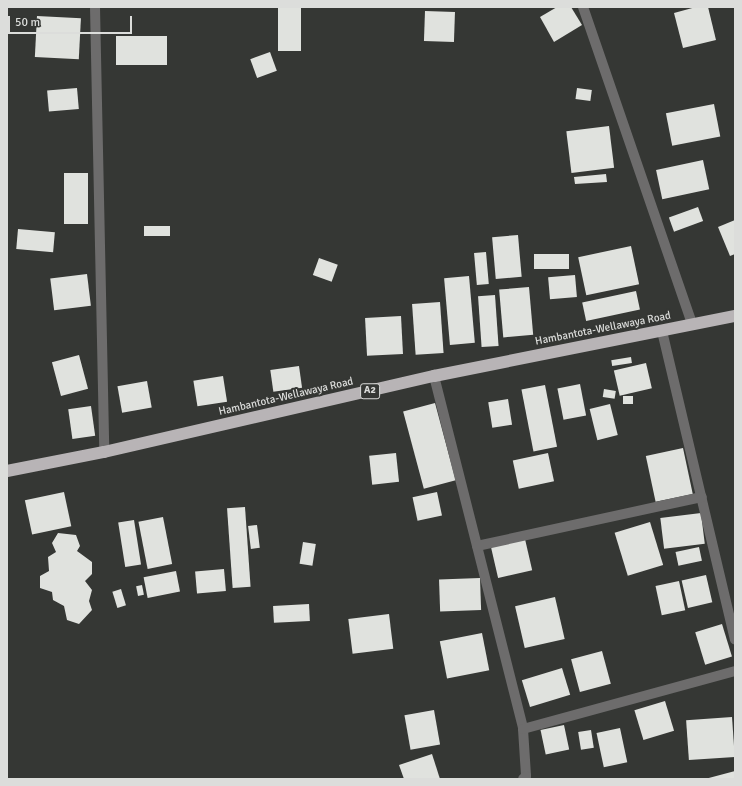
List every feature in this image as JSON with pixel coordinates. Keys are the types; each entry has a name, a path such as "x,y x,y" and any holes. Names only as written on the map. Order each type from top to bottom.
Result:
{"highway":[{"name":"Hambantota-Wellawaya Road","path":"7,471 104,452 434,376 735,316"}],"street":[{"path":"95,7 104,452"},
{"path":"583,7 692,324"},
{"path":"662,331 735,639"},
{"path":"434,376 523,729 526,776 523,779"},
{"path":"477,546 702,498"},
{"path":"523,729 735,671"}],"building":[{"path":"278,7 301,7 301,51 278,51"},
{"path":"557,7 571,7 582,25 554,42 540,17"},
{"path":"696,7 708,7 716,40 683,48 674,13"},
{"path":"425,11 455,12 454,42 424,41"},
{"path":"37,16 81,18 79,59 35,57"},
{"path":"116,36 167,36 167,65 116,65"},
{"path":"270,52 277,71 257,78 250,59"},
{"path":"77,88 79,109 49,112 47,91"},
{"path":"577,88 592,90 590,101 575,99"},
{"path":"714,104 720,136 672,146 666,113"},
{"path":"609,126 614,168 571,173 566,131"},
{"path":"703,160 709,189 662,199 656,170"},
{"path":"64,173 88,173 88,224 64,224"},
{"path":"606,174 607,182 575,184 574,177"},
{"path":"698,207 703,221 674,232 669,218"},
{"path":"735,220 735,254 730,256 718,227"},
{"path":"144,226 170,226 170,236 144,236"},
{"path":"18,229 55,232 53,252 16,249"},
{"path":"518,235 522,277 496,279 492,237"},
{"path":"631,246 639,284 586,295 578,257"},
{"path":"486,252 489,284 477,285 474,253"},
{"path":"534,254 569,254 569,269 534,269"},
{"path":"319,258 338,265 332,282 313,275"},
{"path":"87,274 91,306 54,310 50,279"},
{"path":"575,275 577,297 550,299 548,277"},
{"path":"469,276 475,343 450,345 444,278"},
{"path":"529,287 533,335 503,337 499,290"},
{"path":"636,291 640,310 586,321 582,302"},
{"path":"495,295 499,346 482,347 478,296"},
{"path":"440,302 444,353 416,355 412,304"},
{"path":"401,316 403,354 367,356 365,318"},
{"path":"79,355 88,389 61,396 52,362"},
{"path":"631,357 632,363 612,366 611,360"},
{"path":"646,363 652,388 620,396 614,370"},
{"path":"299,366 302,388 273,392 270,370"},
{"path":"223,376 227,402 197,406 193,381"},
{"path":"147,381 152,408 122,413 117,386"},
{"path":"580,384 586,415 564,420 557,388"},
{"path":"545,385 557,447 533,451 521,390"},
{"path":"604,389 616,391 615,399 603,397"},
{"path":"623,396 633,396 633,404 623,404"},
{"path":"508,399 512,425 492,428 488,402"},
{"path":"435,403 456,480 424,489 403,412"},
{"path":"610,404 618,435 597,440 590,409"},
{"path":"91,406 95,436 72,439 68,409"},
{"path":"683,448 693,494 656,502 646,456"},
{"path":"396,453 399,482 372,485 369,456"},
{"path":"548,453 554,481 519,489 513,460"},
{"path":"64,492 71,526 32,535 25,500"},
{"path":"437,492 442,515 418,521 413,497"},
{"path":"245,507 251,587 233,588 227,508"},
{"path":"701,513 705,544 664,549 660,518"},
{"path":"163,517 172,564 148,569 138,522"},
{"path":"134,520 141,564 125,567 118,523"},
{"path":"650,522 663,565 628,576 615,533"},
{"path":"257,525 260,548 251,549 248,526"},
{"path":"58,533 76,535 80,546 77,551 92,562 92,574 85,581 92,590 89,601 92,610 79,624 67,620 64,606 53,600 52,592 40,588 40,576 49,571 48,557 56,552 52,543"},
{"path":"525,539 532,570 498,578 491,547"},
{"path":"303,542 316,544 312,566 300,564"},
{"path":"699,547 702,561 678,566 676,552"},
{"path":"224,569 226,591 197,593 195,572"},
{"path":"176,571 180,592 148,598 144,577"},
{"path":"706,575 712,602 688,608 682,581"},
{"path":"480,578 481,610 440,611 439,579"},
{"path":"679,581 685,610 662,615 656,586"},
{"path":"142,585 144,595 138,596 136,586"},
{"path":"121,589 126,605 117,608 112,592"},
{"path":"555,597 565,639 525,648 515,606"},
{"path":"309,604 310,621 274,623 273,606"},
{"path":"389,614 393,649 353,654 348,619"},
{"path":"722,624 732,657 705,665 695,632"},
{"path":"482,633 489,670 447,679 440,641"},
{"path":"602,651 611,684 580,692 571,659"},
{"path":"562,668 570,695 530,707 522,680"},
{"path":"665,701 674,731 643,740 634,710"},
{"path":"434,710 440,744 411,750 404,715"},
{"path":"732,717 735,757 689,760 686,720"},
{"path":"564,725 569,749 546,754 541,730"},
{"path":"620,728 627,762 604,767 597,733"},
{"path":"591,730 594,748 581,750 578,732"},
{"path":"432,754 440,779 404,779 399,765"},
{"path":"735,771 735,779 705,779"}]}
